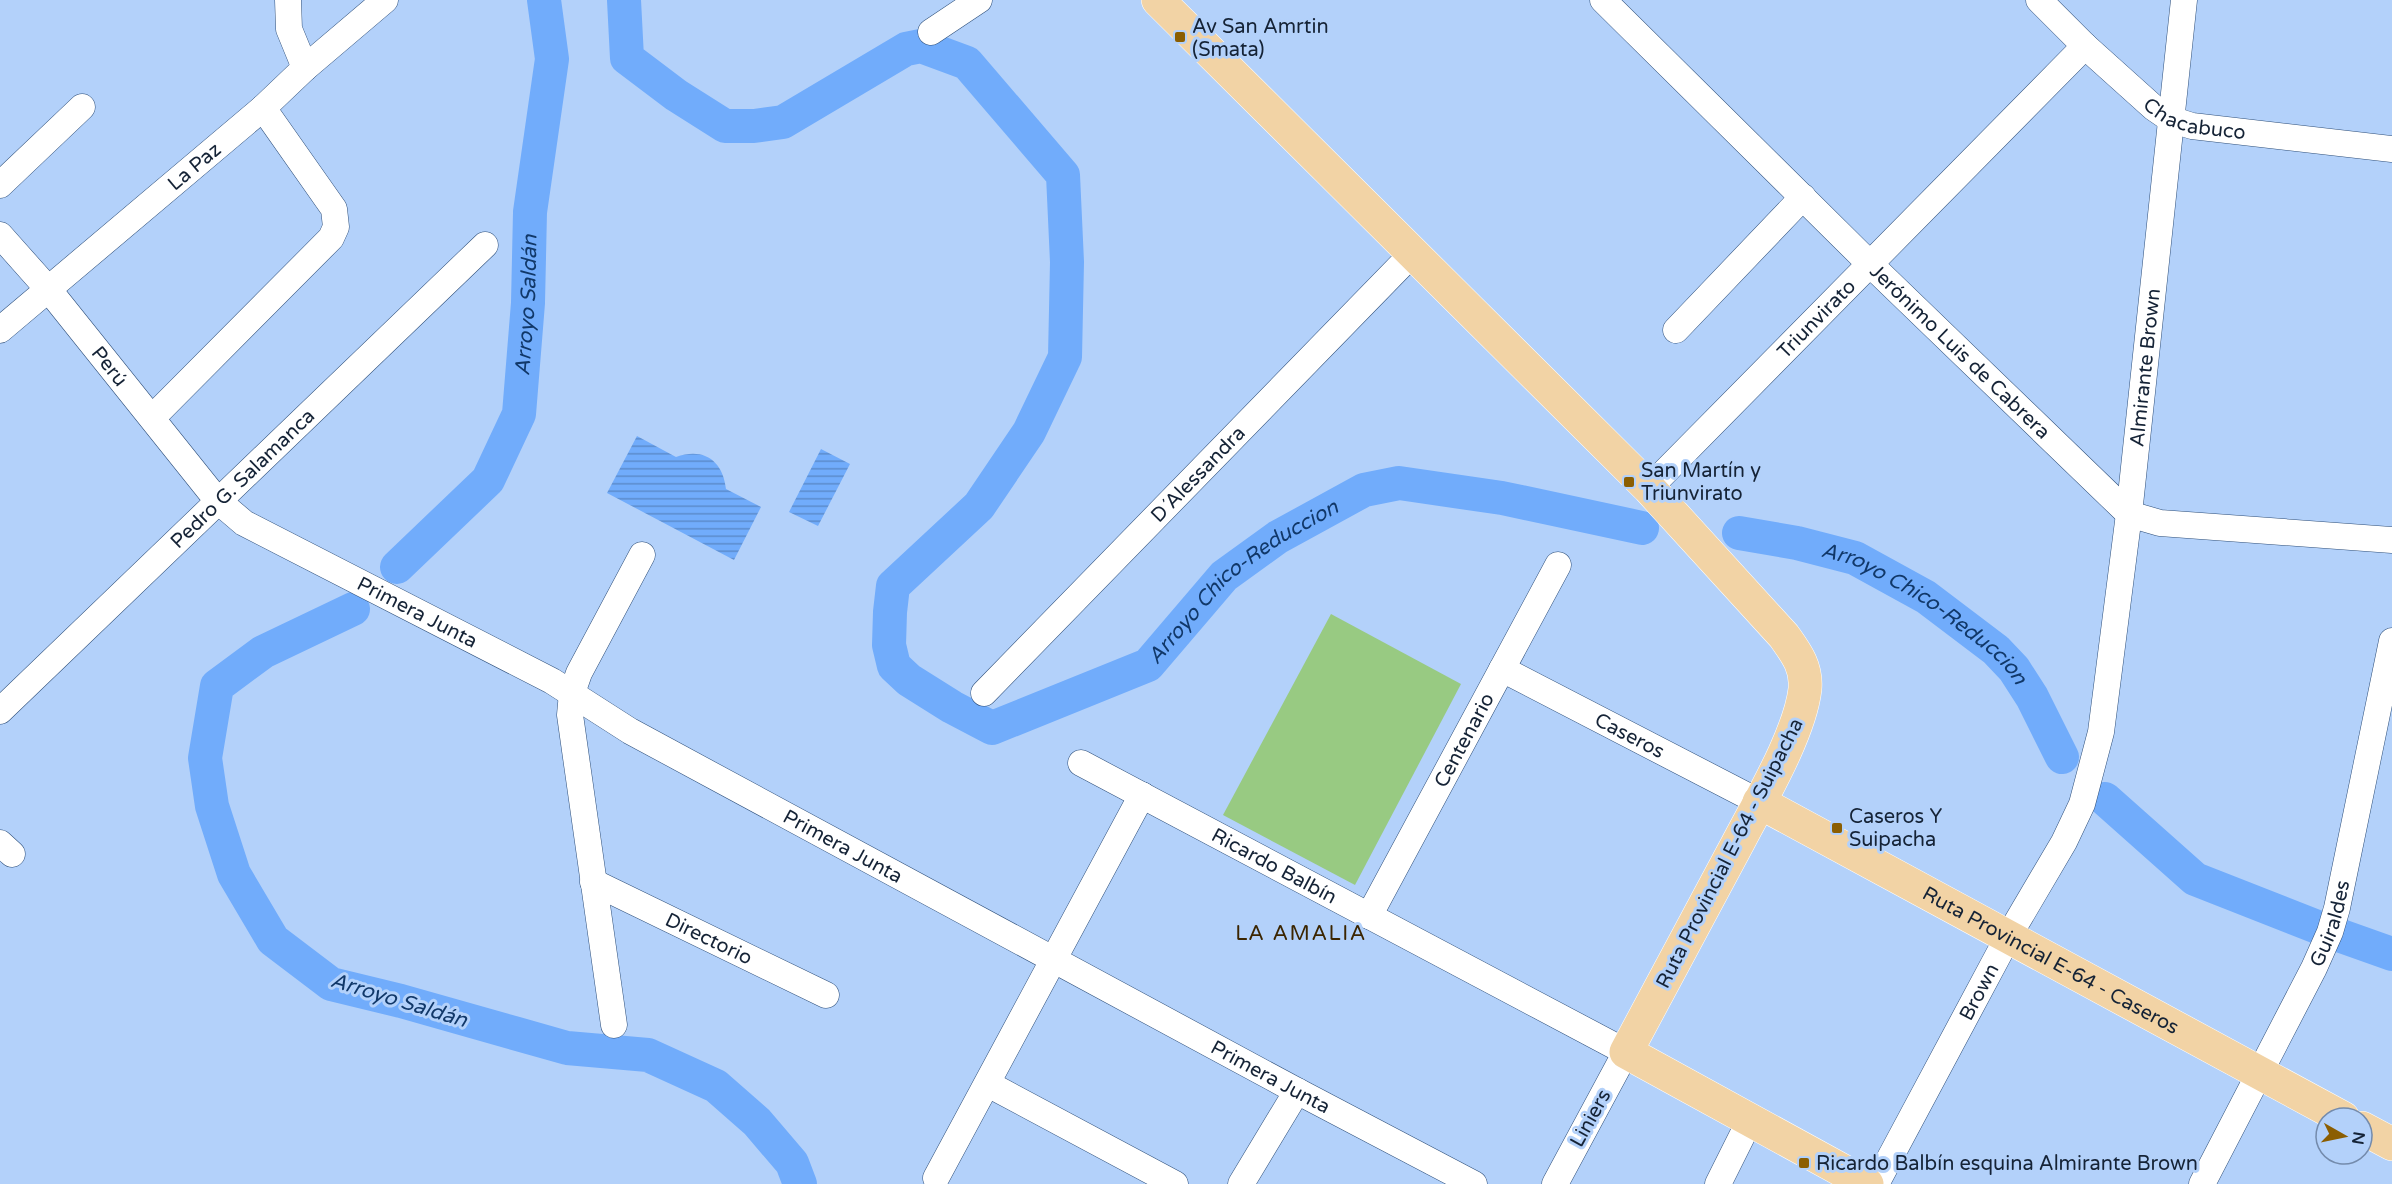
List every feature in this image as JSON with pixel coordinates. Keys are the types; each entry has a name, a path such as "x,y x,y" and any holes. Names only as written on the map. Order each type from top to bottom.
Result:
{"main road":[{"name":"Ruta Provincial E-64 - Suipacha","path":"1170,4 1412,254 1649,488 1784,636 1800,659 1805,671 1805,687 1798,717 1759,802 1626,1052"},
{"name":"Ruta Provincial E-64 - Caseros","path":"1759,802 2320,1106"},
{"path":"1626,1052 1867,1184"},
{"path":"2374,1134 2392,1144"}],"street":[{"path":"288,0 289,29 304,68"},
{"name":"La Paz","path":"0,330 263,108 304,68 385,0"},
{"path":"931,32 979,0"},
{"name":"Jerónimo Luis de Cabrera","path":"1603,0 1870,264 2129,514 2160,523 2392,540"},
{"name":"Chacabuco","path":"2039,0 2085,46 2170,120 2192,126 2392,149"},
{"name":"Almirante Brown","path":"2102,732 2129,514 2184,0"},
{"name":"Triunvirato","path":"1649,488 2085,46"},
{"path":"0,185 82,107"},
{"path":"153,417 330,237 336,227 334,209 263,108"},
{"path":"1676,330 1803,197"},
{"name":"Perú","path":"0,235 153,417 217,500"},
{"name":"Pedro G. Salamanca","path":"0,711 217,500 485,245"},
{"name":"D´Alessandra","path":"984,693 1412,254"},
{"name":"Primera Junta","path":"217,500 244,523 572,693 608,719 630,731 1474,1184"},
{"path":"614,1025 570,715 572,693 579,673 642,555"},
{"name":"Centenario","path":"1369,916 1558,565"},
{"name":"Guiraldes","path":"2202,1184 2314,968 2332,924 2392,641"},
{"name":"Caseros","path":"1502,669 1759,802"},
{"name":"Brown","path":"1875,1184 2008,938 2064,842 2082,804 2102,732"},
{"name":"Ricardo Balbín","path":"1082,763 1626,1052"},
{"path":"936,1178 1142,795"},
{"name":"Directorio","path":"593,882 826,995"},
{"name":"Liniers","path":"1555,1184 1626,1052"},
{"path":"988,1084 1175,1184"},
{"path":"1241,1184 1297,1091"},
{"path":"1718,1184 1750,1120"}],"green space":[{"path":"1331,614 1461,684 1355,885 1223,815"}],"water":[{"path":"637,436 676,457 695,454 710,459 721,471 726,489 761,507 734,560 607,493"},
{"path":"821,449 850,464 818,526 789,512"}],"waterway":[{"name":"Arroyo Saldán","path":"397,567 488,480 519,414 528,303 530,212 552,59 544,0"},
{"name":"Arroyo Chico-Reduccion","path":"624,0 627,58 676,95 725,126 754,126 783,122 906,49 921,46 967,63 1063,175 1067,262 1065,357 1029,432 979,506 893,586 889,645 894,666 909,680 952,707 992,728 1148,665 1224,576 1278,537 1364,490 1399,483 1502,498 1642,528"},
{"name":"Arroyo Chico-Reduccion","path":"1739,533 1797,543 1855,558 1926,597 1996,650 2014,669 2032,697 2062,757"},
{"name":"Arroyo Saldán","path":"353,609 263,652 217,686 205,758 212,806 234,874 273,940 331,984 401,1001 567,1048 648,1055 716,1086 757,1122 792,1163 800,1184"},
{"name":"Arroyo Chico-Reduccion","path":"2105,799 2195,879 2392,954"}],"place":[{"name":"Av San Amrtin (Smata)","path":"1180,37"},
{"name":"San Martín y Triunvirato","path":"1629,482"},
{"name":"Caseros Y Suipacha","path":"1837,828"},
{"name":"Ricardo Balbín esquina Almirante Brown","path":"1804,1163"}],"district":[{"name":"LA AMALIA","path":"1301,933"}]}
